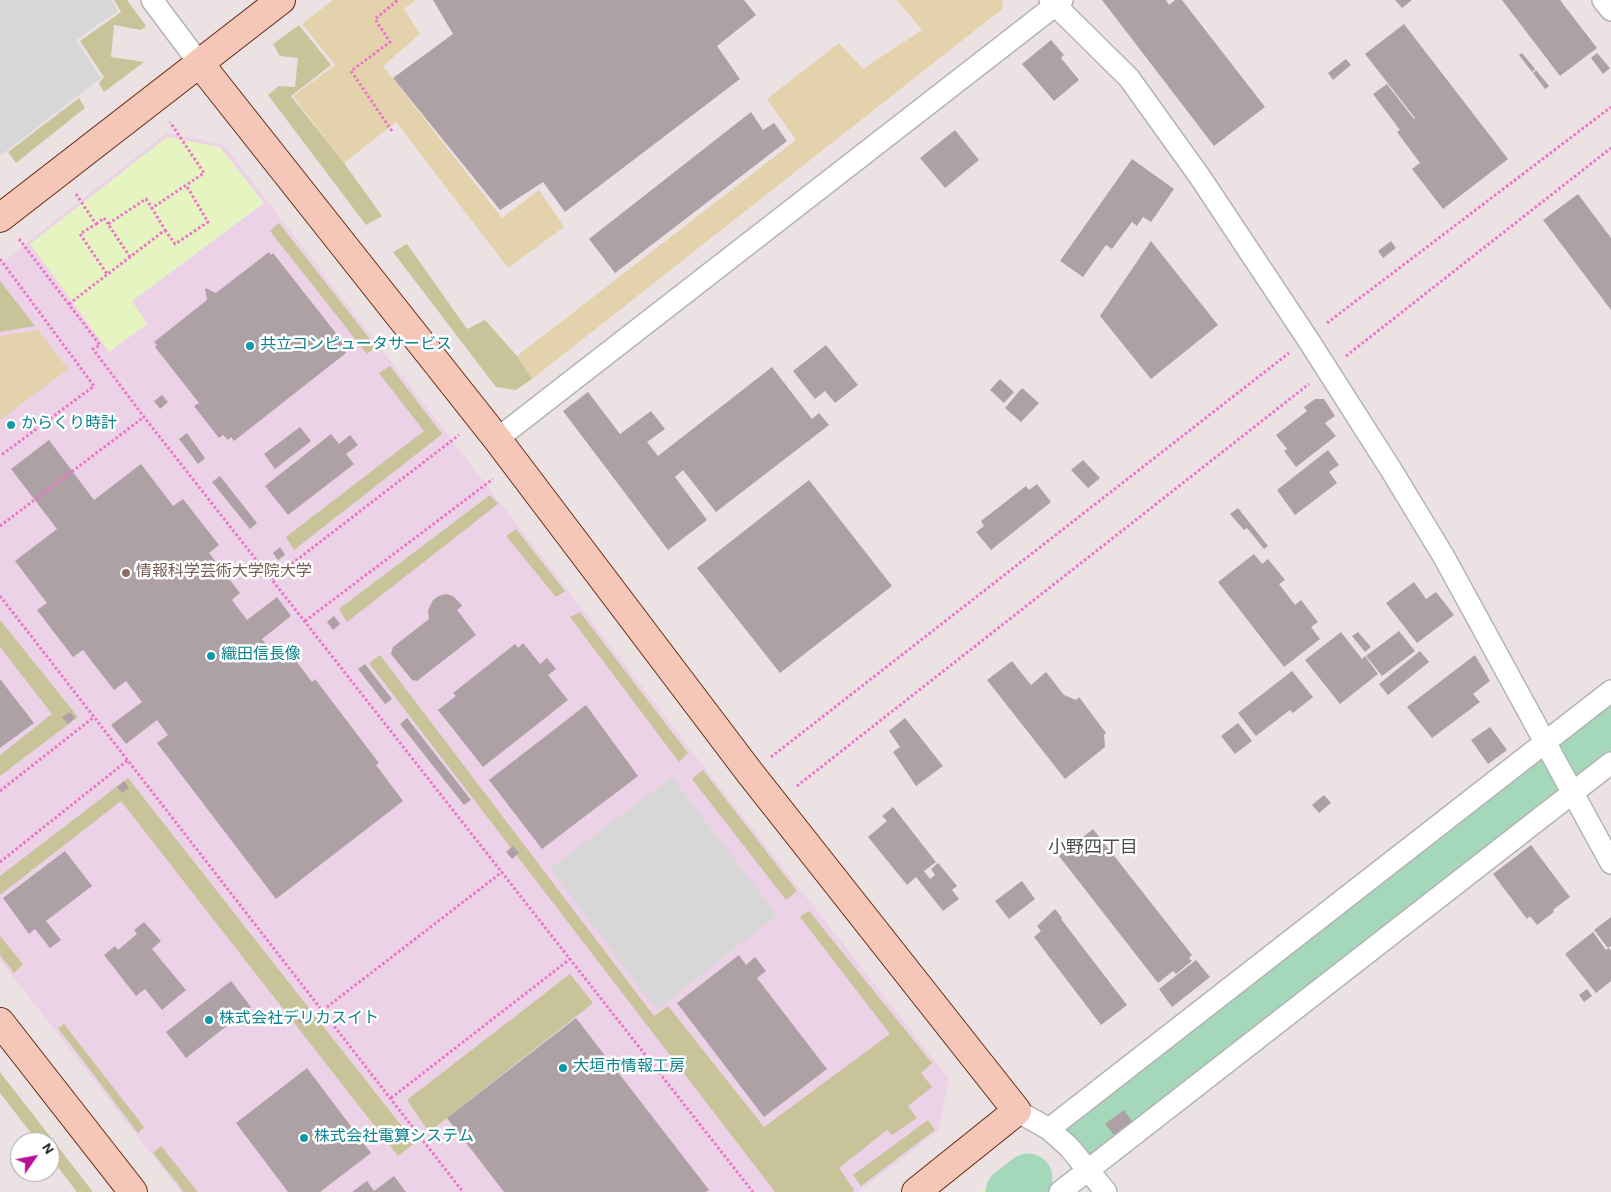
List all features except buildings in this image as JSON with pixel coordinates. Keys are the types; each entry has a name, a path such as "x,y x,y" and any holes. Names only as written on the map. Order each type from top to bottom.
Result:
{"street":[{"path":"152,0 200,64 497,439 750,773 1018,1111 1049,1129 1069,1146 1106,1192"},
{"path":"0,218 281,0"},
{"path":"1603,0 1611,10"},
{"path":"497,439 1055,2 1130,78 1200,177 1307,338 1444,557 1611,863"},
{"path":"1049,1129 1611,691"},
{"path":"1060,1192 1611,763"},
{"path":"0,1022 133,1192"},
{"path":"916,1192 1018,1111"}],"path":[{"path":"392,131 351,71 390,42 375,19 398,0"},
{"path":"750,773 1307,338 1611,107"},
{"path":"152,208 204,173 170,122"},
{"path":"775,804 1611,148"},
{"path":"108,224 146,199 175,244 208,222 186,185"},
{"path":"76,193 96,224"},
{"path":"107,274 80,234 104,218 130,257"},
{"path":"69,304 166,230"},
{"path":"18,238 100,346 93,349 144,417 753,1192"},
{"path":"0,259 94,386 0,456"},
{"path":"0,526 144,417"},
{"path":"272,579 460,434"},
{"path":"305,621 494,478"},
{"path":"0,596 464,1192"},
{"path":"0,791 94,717"},
{"path":"0,862 128,760"},
{"path":"323,1010 502,872"},
{"path":"391,1098 570,959"}],"shaded area":[{"path":"0,0 111,0 118,11 76,40 101,78 0,156"},
{"path":"114,0 127,0 146,26 141,30 114,25 111,57 144,62 104,92 99,83 104,77 80,41 121,12"},
{"path":"333,0 416,0 404,9 420,34 383,66 502,218 539,190 564,227 508,268 396,122 344,163 293,96 335,65 302,24"},
{"path":"897,0 1003,0 1002,9 532,379 517,356 796,140 767,99 839,43 863,69 922,30"},
{"path":"299,25 331,65 291,96 344,163 382,216 366,225 268,95 279,86 295,87 298,58 280,56 273,44"},
{"path":"79,98 85,108 16,163 8,152"},
{"path":"167,133 224,145 708,772 949,1079 938,1131 858,1192 181,1192 0,960 0,264"},
{"path":"279,223 376,347 367,354 270,231"},
{"path":"407,244 467,329 485,320 517,356 532,379 516,390 496,387 393,252"},
{"path":"0,281 35,326 0,332"},
{"path":"38,330 68,369 0,420 0,336"},
{"path":"390,366 442,434 294,550 286,537 424,431 379,373"},
{"path":"490,495 498,504 347,622 339,609"},
{"path":"516,529 565,591 556,597 506,536"},
{"path":"580,612 688,753 679,762 570,617"},
{"path":"0,620 78,717 0,776 0,755 52,714 0,647"},
{"path":"380,655 654,1016 668,1006 764,1127 890,1034 800,917 809,911 932,1063 921,1073 932,1087 908,1106 917,1118 892,1135 887,1130 839,1168 854,1190 852,1192 775,1192 369,663"},
{"path":"703,770 797,891 786,900 692,779"},
{"path":"672,777 777,915 657,1010 550,869"},
{"path":"128,778 415,1143 398,1156 121,801 0,895 0,876"},
{"path":"0,936 23,964 14,973 0,955"},
{"path":"570,974 593,1003 429,1132 407,1100"},
{"path":"64,1024 144,1127 138,1133 58,1028"},
{"path":"0,1072 46,1132 30,1132 0,1093"},
{"path":"928,1120 935,1130 861,1186 853,1175"},
{"path":"161,1146 198,1192 184,1192 153,1153"},
{"path":"60,1149 93,1192 77,1192 60,1170"}],"green space":[{"path":"167,137 220,147 264,203 132,301 147,324 109,352 30,244"},
{"path":"1016,1165 1039,1192 981,1192"}],"waterway":[{"path":"1578,754 1611,728"},
{"path":"1087,1132 1546,779"},
{"path":"1010,1192 1028,1178"}],"place":[{"name":"共立コンピュータサービス","path":"250,346"},
{"name":"からくり時計","path":"11,425"},
{"name":"情報科学芸術大学院大学","path":"126,573"},
{"name":"織田信長像","path":"211,656"},
{"name":"株式会社デリカスイト","path":"209,1020"},
{"name":"大垣市情報工房","path":"563,1068"},
{"name":"株式会社電算システム","path":"304,1138"}],"district":[{"name":"小野四丁目","path":"1093,849"}]}
